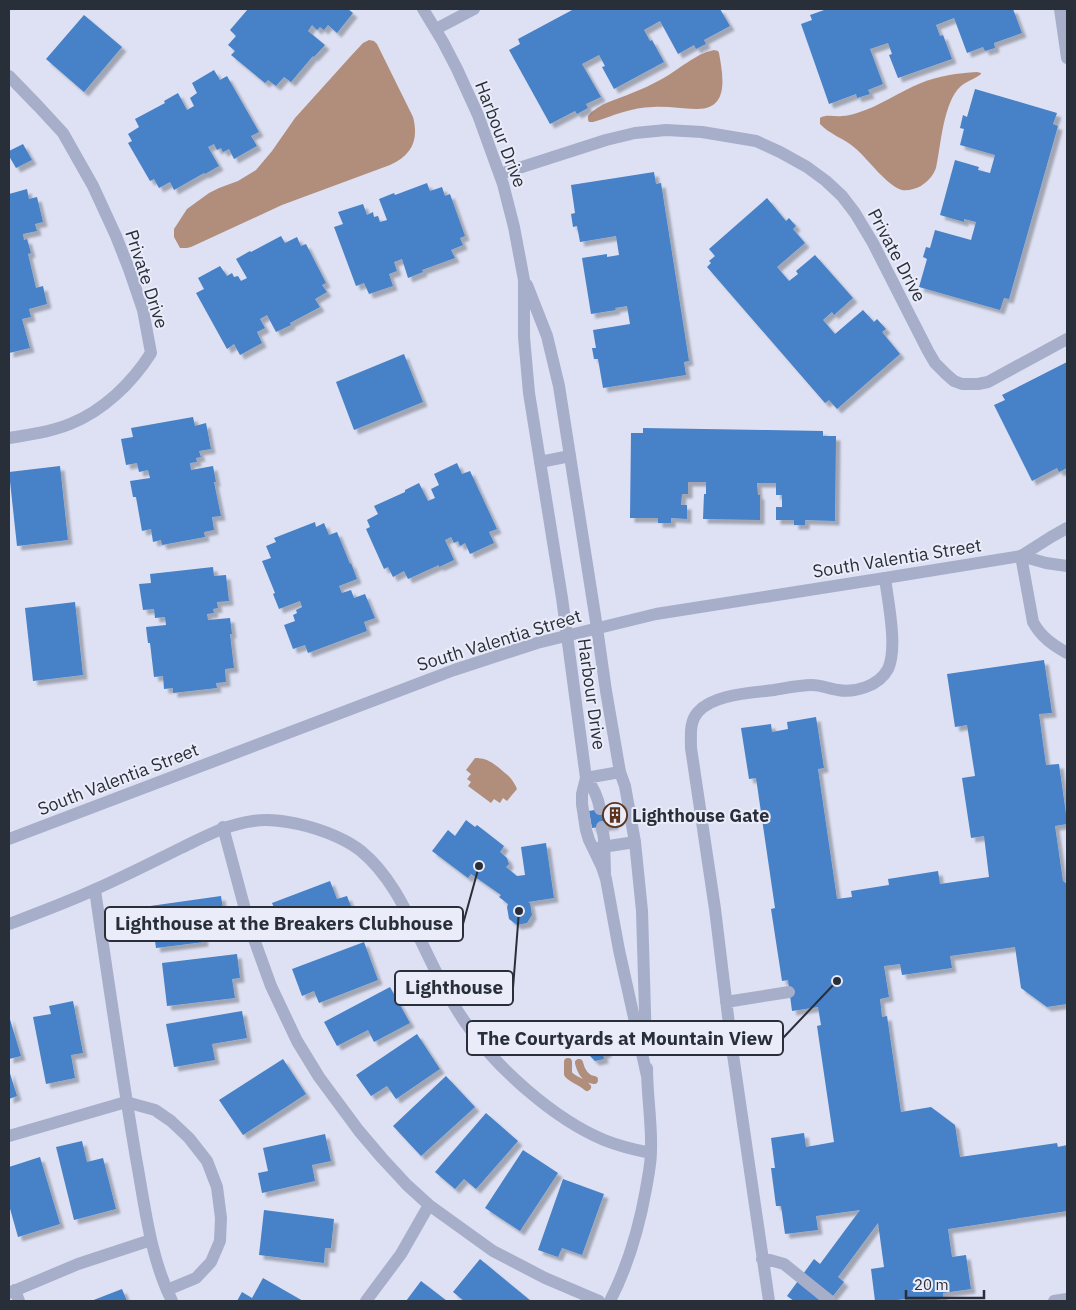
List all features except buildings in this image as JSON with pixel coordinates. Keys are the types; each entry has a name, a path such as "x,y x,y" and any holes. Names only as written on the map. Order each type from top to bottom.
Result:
{"street":[{"name":"Harbour Drive","path":"423,9 436,29 471,100 500,174 514,227 524,280 526,358 586,778 582,789 582,804 589,840 599,848 608,884 619,950 647,1076"},
{"path":"436,29 474,9"},
{"path":"1060,9 1067,58"},
{"name":"Private Drive","path":"9,76 63,133 93,186 130,269 143,310 151,353 124,388 102,405 71,424 51,431 9,438"},
{"name":"Private Drive","path":"500,174 606,140 636,133 666,130 702,132 756,141 807,167 842,196 864,226 928,351 936,363 954,381 970,385 988,382 1067,340"},
{"name":"Harbour Drive","path":"524,280 541,320 555,367 606,691 620,772 625,786 635,842 642,911 651,1153 642,1213 625,1267 610,1301"},
{"path":"540,462 570,456"},
{"name":"South Valentia Street","path":"9,838 454,670 510,651 567,635 678,610 1021,556 1067,528"},
{"path":"1021,556 1033,622 1043,636 1067,653"},
{"name":"South Valentia Street","path":"1021,556 1046,563 1067,566"},
{"path":"769,1301 690,733 693,719 698,712 707,704 727,697 806,685 822,686 836,690 851,690 866,687 882,677 889,667 892,650 890,613 885,578"},
{"path":"600,809 593,787 586,778 620,772"},
{"path":"9,924 95,890 223,827 259,820 269,820 315,828 362,852 383,874 407,914 439,980 465,1022 496,1061 539,1099 576,1124 606,1141 651,1153"},
{"path":"602,826 599,848 635,842"},
{"path":"223,827 239,890 271,986 297,1041 324,1085 359,1131 394,1172 429,1205 493,1251 546,1278 599,1301"},
{"path":"9,1136 126,1102 155,1110 171,1121 189,1138 207,1161 217,1187 221,1218 220,1241 211,1262 196,1278 169,1296 151,1240 126,1102 95,890"},
{"path":"726,1002 789,992"},
{"path":"366,1301 400,1254 429,1205"},
{"path":"14,1295 86,1261 151,1240"},
{"path":"762,1259 784,1264 830,1301"},
{"path":"1054,1301 1067,1299"}],"shaded area":[{"path":"369,40 377,44 413,117 415,125 414,140 404,157 390,165 282,205 191,247 180,248 174,237 174,229 187,209 209,193 238,181 256,170 295,118 363,43"},
{"path":"714,50 719,53 722,90 714,104 707,108 696,109 645,107 589,122 588,116 603,105 653,84 700,55"},
{"path":"977,72 981,74 961,86 950,102 946,113 936,168 924,184 914,189 902,190 890,183 855,148 820,124 820,118 822,117 844,116 857,113 874,107 928,81 948,75"},
{"path":"475,758 490,762 511,779 517,789 507,801 503,798 500,803 494,799 491,803 468,786 471,782 467,779 471,774 466,770"}],"waterway":[{"path":"568,1062 568,1074 587,1087"},
{"path":"579,1063 584,1074 594,1080"}],"place":[{"name":"Lighthouse Gate","path":"615,815"},
{"name":"Lighthouse at the Breakers Clubhouse","path":"479,866"},
{"name":"Lighthouse","path":"519,911"},
{"name":"The Courtyards at Mountain View","path":"837,981"}]}
